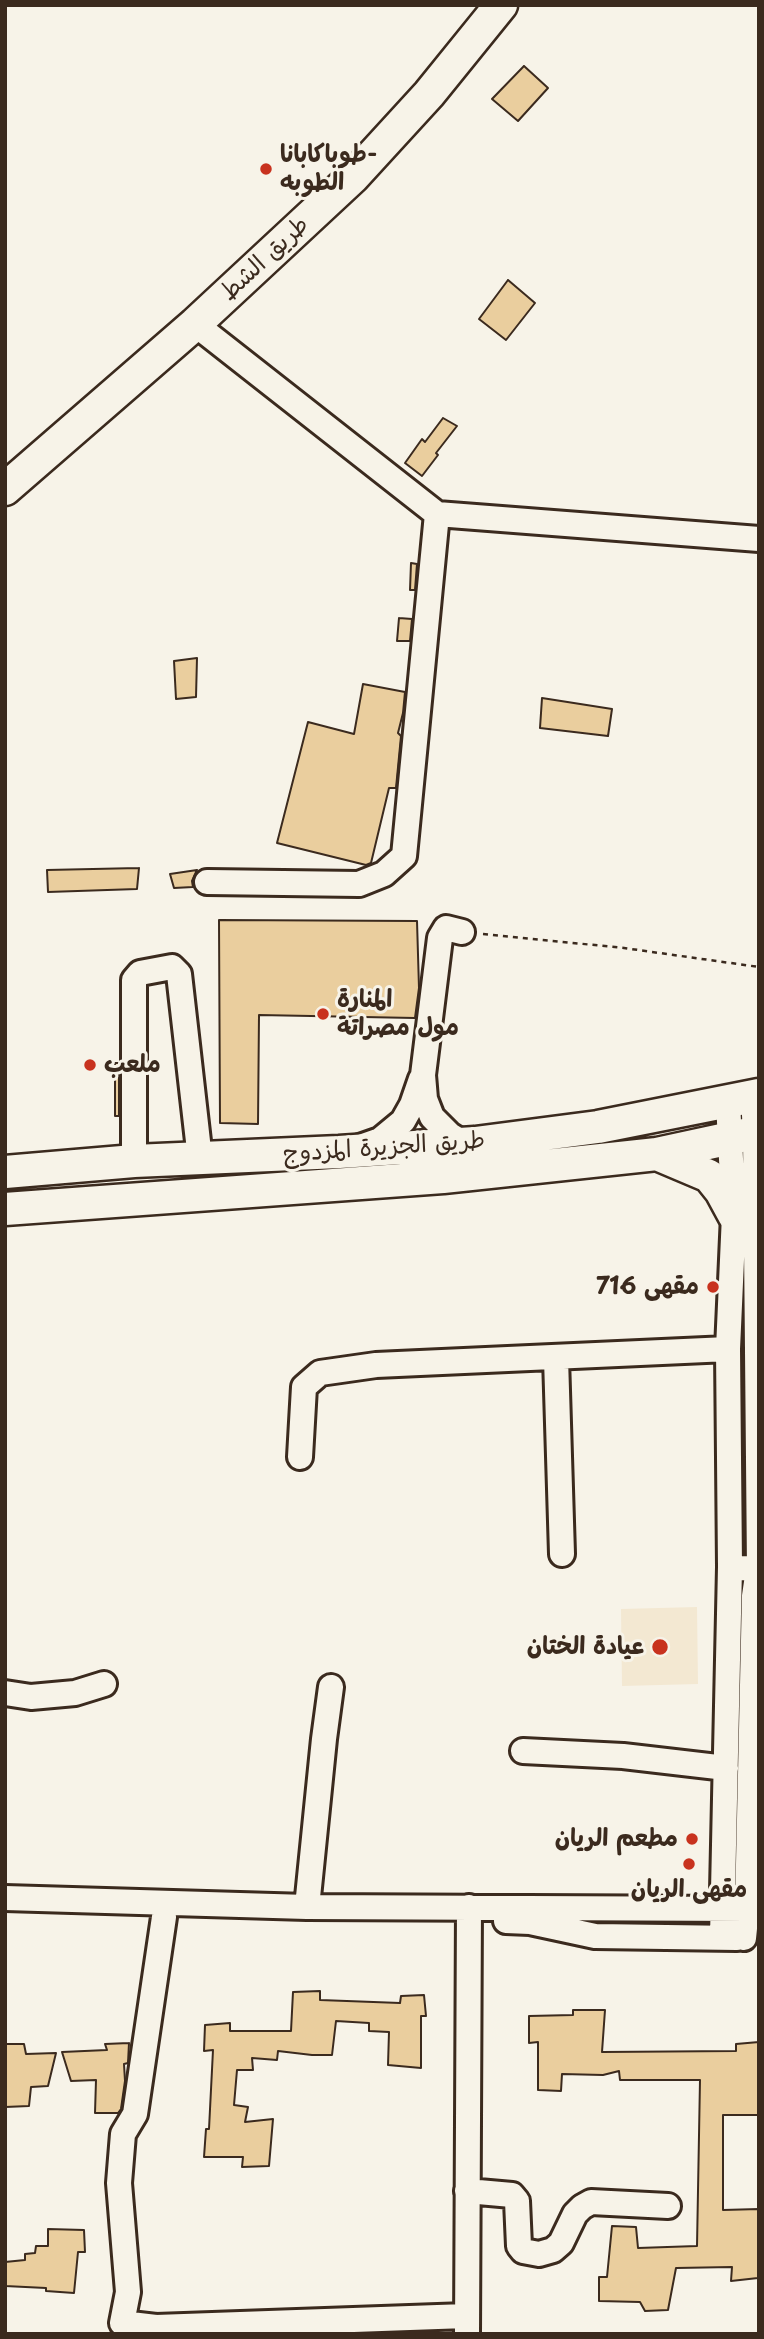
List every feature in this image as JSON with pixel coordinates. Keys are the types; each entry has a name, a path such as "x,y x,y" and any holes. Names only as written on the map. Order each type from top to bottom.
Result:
{"main road":[{"name":"طريق الشط","path":"5,489 195,324 353,177 429,94 501,5"},
{"name":"طريق الجزيرة المزدوج","path":"5,1172 134,1161 475,1143 598,1127 747,1098"},
{"name":"طريق الجزيرة المزدوج","path":"5,1209 443,1177 657,1154 748,1134"},
{"path":"657,1154 709,1177 721,1191 749,1210"}],"street":[{"path":"195,324 437,514 759,539"},
{"path":"207,882 359,884 384,874 404,856 437,514"},
{"path":"462,932 446,929 440,938 423,1075 425,1099 432,1117 458,1140 475,1143"},
{"path":"134,1161 134,980 140,973 172,967 179,974 200,1159"},
{"path":"339,1152 364,1146 387,1136 402,1121 412,1105 423,1075"},
{"path":"5,1898 469,1914 530,1922 595,1936 742,1938 758,1569 747,1098"},
{"path":"743,1909 726,1768 730,1567 728,1349 749,1210"},
{"path":"300,1457 304,1387 320,1373 376,1365 728,1349"},
{"path":"556,1358 562,1554"},
{"path":"730,1567 758,1569"},
{"path":"729,1596 756,1596"},
{"path":"5,1693 31,1696 75,1693 104,1684"},
{"path":"307,1907 331,1687"},
{"path":"523,1751 623,1755 726,1768"},
{"path":"5,1915 164,1917 743,1909"},
{"path":"164,1917 135,2114 123,2134 119,2183 128,2292 118,2328 156,2326 287,2329 467,2325 469,1914"},
{"path":"467,2191 512,2195 517,2201 519,2246 523,2251 539,2254 553,2250 561,2243 575,2214 591,2202 668,2206"}],"path":[{"path":"462,932 624,948 759,967"}],"shaded area":[{"name":"عيادة الختان","path":"697,1607 698,1684 622,1686 621,1609"}],"building":[{"path":"524,66 548,88 518,121 492,99"},
{"path":"508,280 535,303 506,340 479,319"},
{"path":"443,418 457,426 422,476 405,463 422,439 425,442"},
{"path":"411,563 417,564 415,590 410,590"},
{"path":"399,618 412,619 410,641 397,641"},
{"path":"197,658 196,697 176,699 174,661"},
{"path":"363,684 405,692 398,733 401,736 396,788 389,788 371,863 366,865 277,843 308,722 354,734"},
{"path":"542,698 612,709 608,736 540,728"},
{"path":"139,868 137,889 48,892 47,870"},
{"path":"197,870 192,881 193,887 174,888 170,874"},
{"path":"219,920 417,921 419,988 415,1018 259,1015 258,1124 220,1123"},
{"path":"115,1063 119,1063 119,1116 115,1116"},
{"path":"320,1991 320,2000 400,2003 401,1996 424,1995 426,2016 421,2016 421,2068 388,2065 389,2032 369,2031 369,2023 336,2021 332,2055 278,2051 277,2060 252,2058 253,2070 237,2070 234,2105 248,2107 245,2122 273,2119 269,2166 242,2167 243,2157 204,2157 206,2129 209,2129 213,2050 204,2051 205,2025 230,2023 230,2031 291,2031 293,1992"},
{"path":"573,2010 605,2010 602,2052 736,2051 736,2044 759,2042 759,2115 723,2115 723,2210 759,2209 758,2278 731,2281 732,2267 676,2268 668,2310 645,2311 640,2302 599,2301 599,2277 607,2277 612,2226 636,2227 638,2248 697,2246 700,2080 620,2080 619,2071 603,2075 562,2074 561,2091 538,2090 538,2042 529,2043 529,2016 573,2015"},
{"path":"129,2043 128,2063 124,2064 125,2081 121,2109 118,2113 95,2113 96,2080 71,2081 62,2052 107,2050 105,2044"},
{"path":"5,2044 24,2044 26,2054 56,2053 48,2086 31,2087 29,2106 5,2107"},
{"path":"48,2229 84,2230 85,2252 78,2252 74,2293 46,2291 46,2288 5,2286 5,2262 25,2260 25,2254 35,2253 36,2246 48,2246"}],"place":[{"name":"طوباكابانا- الطوبه","path":"266,169"},
{"name":"المنارة مول مصراتة","path":"323,1014"},
{"name":"ملعب","path":"90,1065"},
{"name":"مقهى 716","path":"713,1287"},
{"name":"عيادة الختان","path":"660,1647"},
{"name":"مطعم الريان","path":"692,1839"},
{"name":"مقهى الريان","path":"689,1864"}]}
